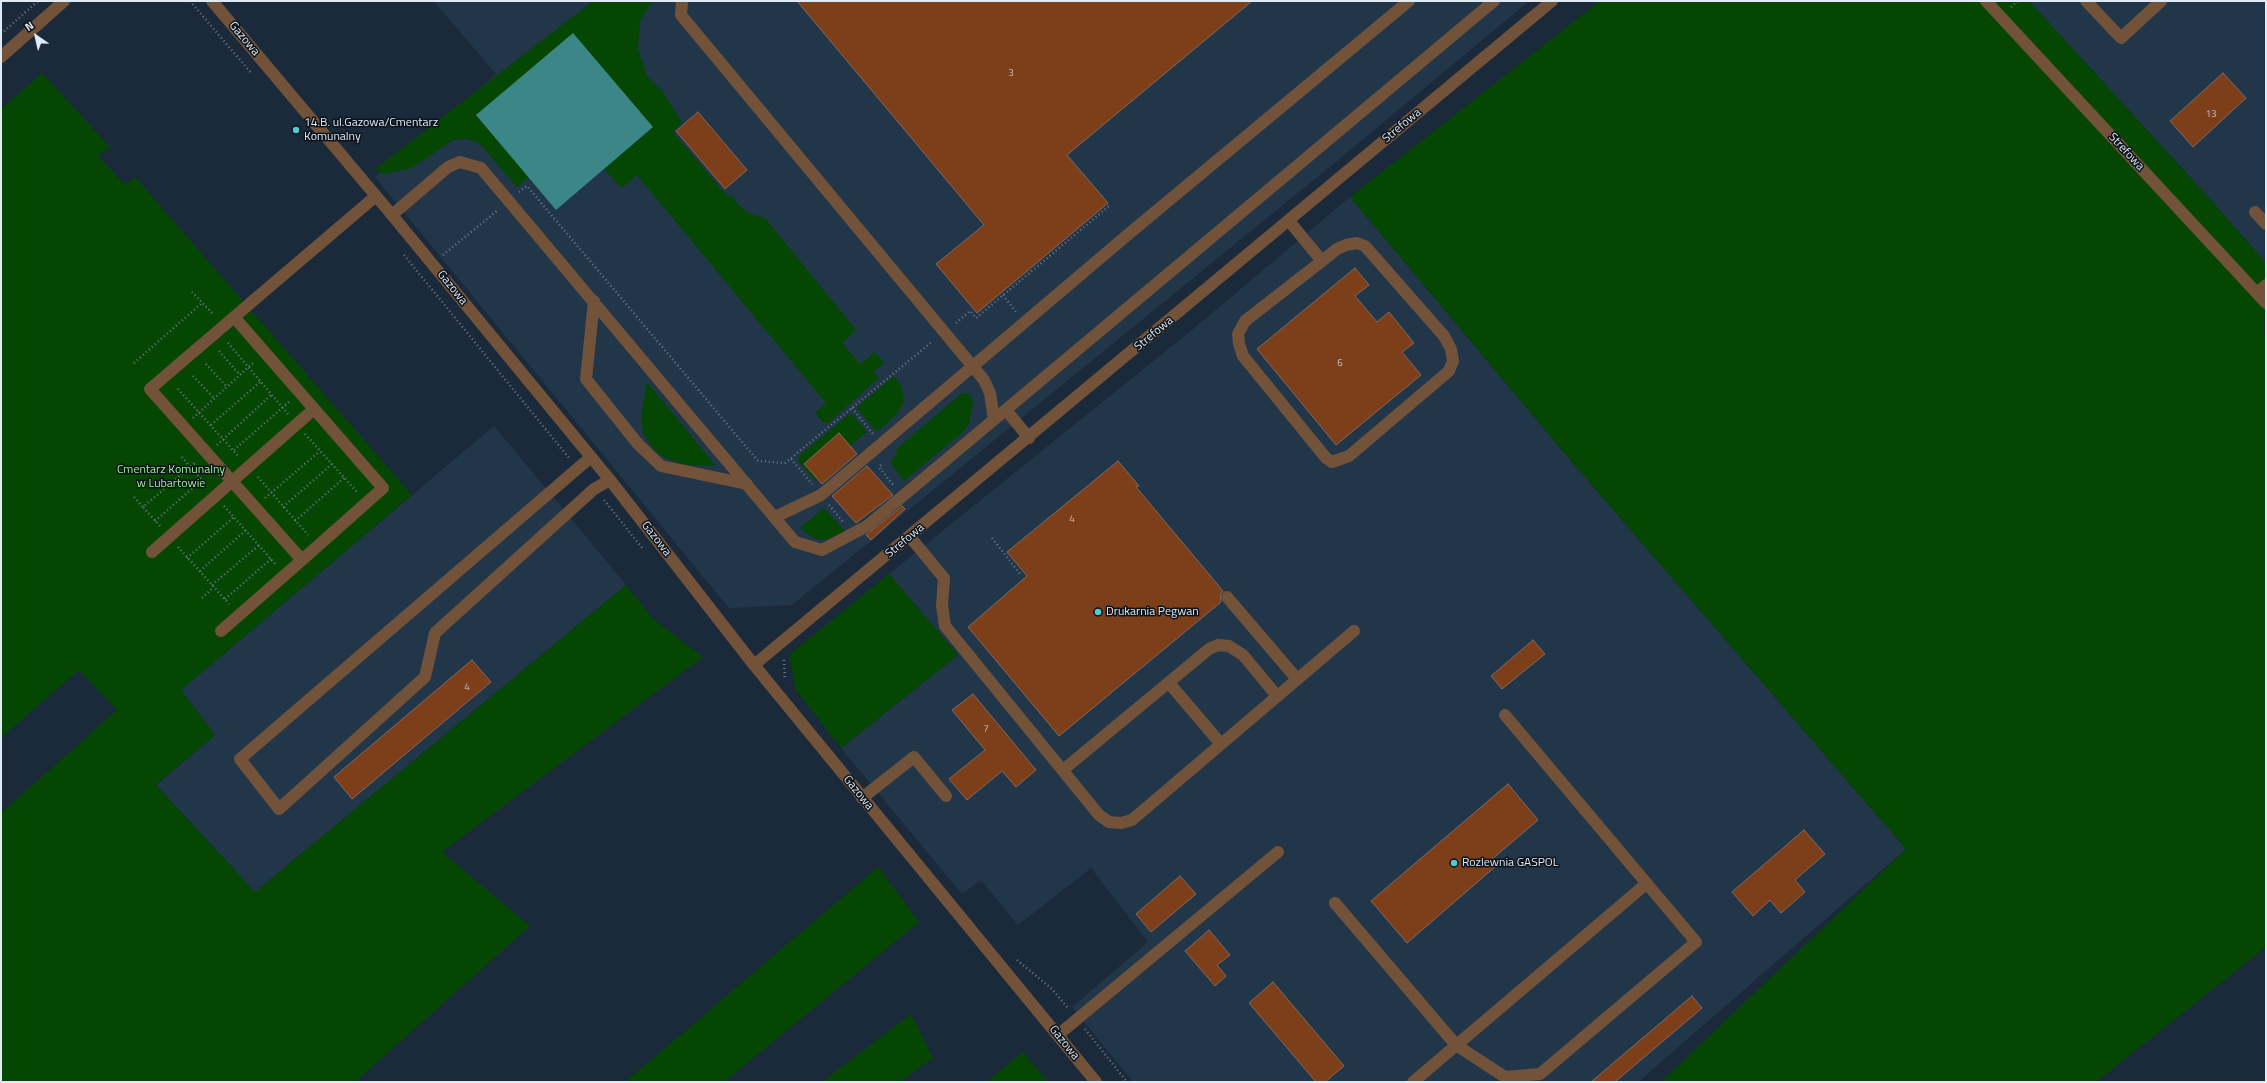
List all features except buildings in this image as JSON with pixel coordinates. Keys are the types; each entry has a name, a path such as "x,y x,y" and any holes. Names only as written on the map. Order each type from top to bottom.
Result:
{"street":[{"path":"1,57 64,1"},
{"name":"Gazowa","path":"212,1 392,214 610,480 754,665 1096,1082"},
{"path":"682,1 681,16 984,380 990,393 994,420"},
{"path":"775,517 821,495 972,366 1409,1"},
{"path":"392,214 448,167 460,162 481,168 795,542 822,550 867,526 1494,1"},
{"name":"Strefowa","path":"754,665 1029,438 1552,1"},
{"name":"Strefowa","path":"1986,1 2266,303"},
{"path":"2086,1 2121,38 2161,1"},
{"path":"302,560 233,480 150,389 376,196"},
{"path":"2255,212 2266,224"},
{"path":"1289,221 1322,261"},
{"path":"1357,243 1365,246 1444,336 1451,349 1454,361 1449,371 1349,456 1332,462 1326,458 1243,356 1238,334 1245,321 1322,261 1337,249 1346,245 1357,243"},
{"path":"2257,294 2266,285"},
{"path":"594,301 586,380 638,444 661,466 747,484"},
{"path":"221,631 382,488 234,317"},
{"path":"152,552 314,409"},
{"path":"1006,410 1029,438"},
{"path":"591,457 579,470 240,760 279,809 426,677 435,633 594,489 610,480"},
{"path":"910,537 944,578 942,606 945,626 1099,815 1109,822 1121,823 1132,820 1354,631"},
{"path":"1227,596 1297,679"},
{"path":"1063,770 1209,649 1218,645 1229,646 1243,655 1277,696"},
{"path":"1169,683 1221,744"},
{"path":"1335,903 1456,1045 1505,1077 1540,1074 1696,942 1505,714"},
{"path":"862,798 914,757 946,796"},
{"path":"1058,1035 1278,852"},
{"path":"1413,1082 1646,884"}],"path":[{"path":"1,34 38,1"},
{"path":"190,1 257,80"},
{"path":"419,273 527,186 758,461 785,463 970,311 976,318 1109,206"},
{"path":"399,249 579,470"},
{"path":"192,292 224,327"},
{"path":"134,363 202,303"},
{"path":"228,343 249,368"},
{"path":"219,351 240,375"},
{"path":"184,426 265,353"},
{"path":"206,364 227,387"},
{"path":"193,376 214,398"},
{"path":"211,425 260,382"},
{"path":"178,389 200,412"},
{"path":"234,450 299,392"},
{"path":"143,507 208,453 271,395"},
{"path":"256,507 320,451"},
{"path":"180,455 285,575"},
{"path":"791,458 853,533"},
{"path":"283,507 332,464"},
{"path":"295,521 344,478"},
{"path":"155,521 202,480"},
{"path":"594,489 644,550"},
{"path":"134,497 169,536"},
{"path":"187,558 234,517"},
{"path":"200,571 246,530"},
{"path":"992,538 1021,575"},
{"path":"174,548 176,544 239,615"},
{"path":"202,598 213,586 259,545"},
{"path":"225,599 271,559"}],"shaded area":[{"path":"434,1 1529,1 1332,165 792,605 729,608 375,177 496,74"},
{"path":"2029,1 2266,1 2266,263 2210,199"},
{"path":"573,33 653,127 556,210 476,115"},
{"path":"1350,197 1571,461 1906,849 1638,1082 1133,1082 1072,1007 1148,942 1091,868 1018,925 981,880 962,894 841,748 958,655 889,574 1192,330"},
{"path":"494,426 626,585 255,892 156,785 215,735 181,690"}],"green space":[{"path":"593,1 655,1 649,6 640,21 638,49 647,76 662,91 682,122 673,132 728,197 731,195 739,205 750,214 765,218 856,330 842,343 860,364 875,352 884,363 873,372 879,378 828,423 824,423 815,413 826,403 637,175 622,188 604,169 653,127 476,115 529,177 517,187 479,143 466,139 453,140 412,168 385,174 374,170"},
{"path":"1600,1 2029,1 2210,199 2266,263 2264,335 2266,337 2266,947 2096,1082 1661,1082 1906,849 1571,461 1350,197"},
{"name":"Cmentarz Komunalny w Lubartowie","path":"42,73 110,147 98,156 125,185 135,177 412,495 181,690 215,735 156,785 255,892 626,585 652,618 703,657 442,852 530,926 355,1082 1,1082 1,813 117,710 79,670 1,738 1,109"},
{"path":"894,376 901,386 904,398 902,406 897,414 877,432 858,410 858,406"},
{"path":"647,382 716,466 686,465 665,458 654,450 643,433 641,416"},
{"path":"962,393 971,395 973,403 969,423 962,433 904,481 891,463 891,460 898,453 895,450"},
{"path":"852,414 867,432 850,446 805,464 818,480 816,481 798,461 799,456 848,415"},
{"path":"824,508 845,531 824,540 813,538 800,528"},
{"path":"889,574 958,655 841,748 796,690 789,655"},
{"path":"878,867 919,922 724,1082 625,1082"},
{"path":"911,1014 933,1058 900,1082 822,1082"},
{"path":"1023,1052 1048,1082 986,1082"}],"place":[{"name":"14.B. ul.Gazowa/Cmentarz Komunalny","path":"296,130"},
{"name":"Drukarnia Pegwan","path":"1098,612"},
{"name":"Rozlewnia GASPOL","path":"1454,863"}]}
